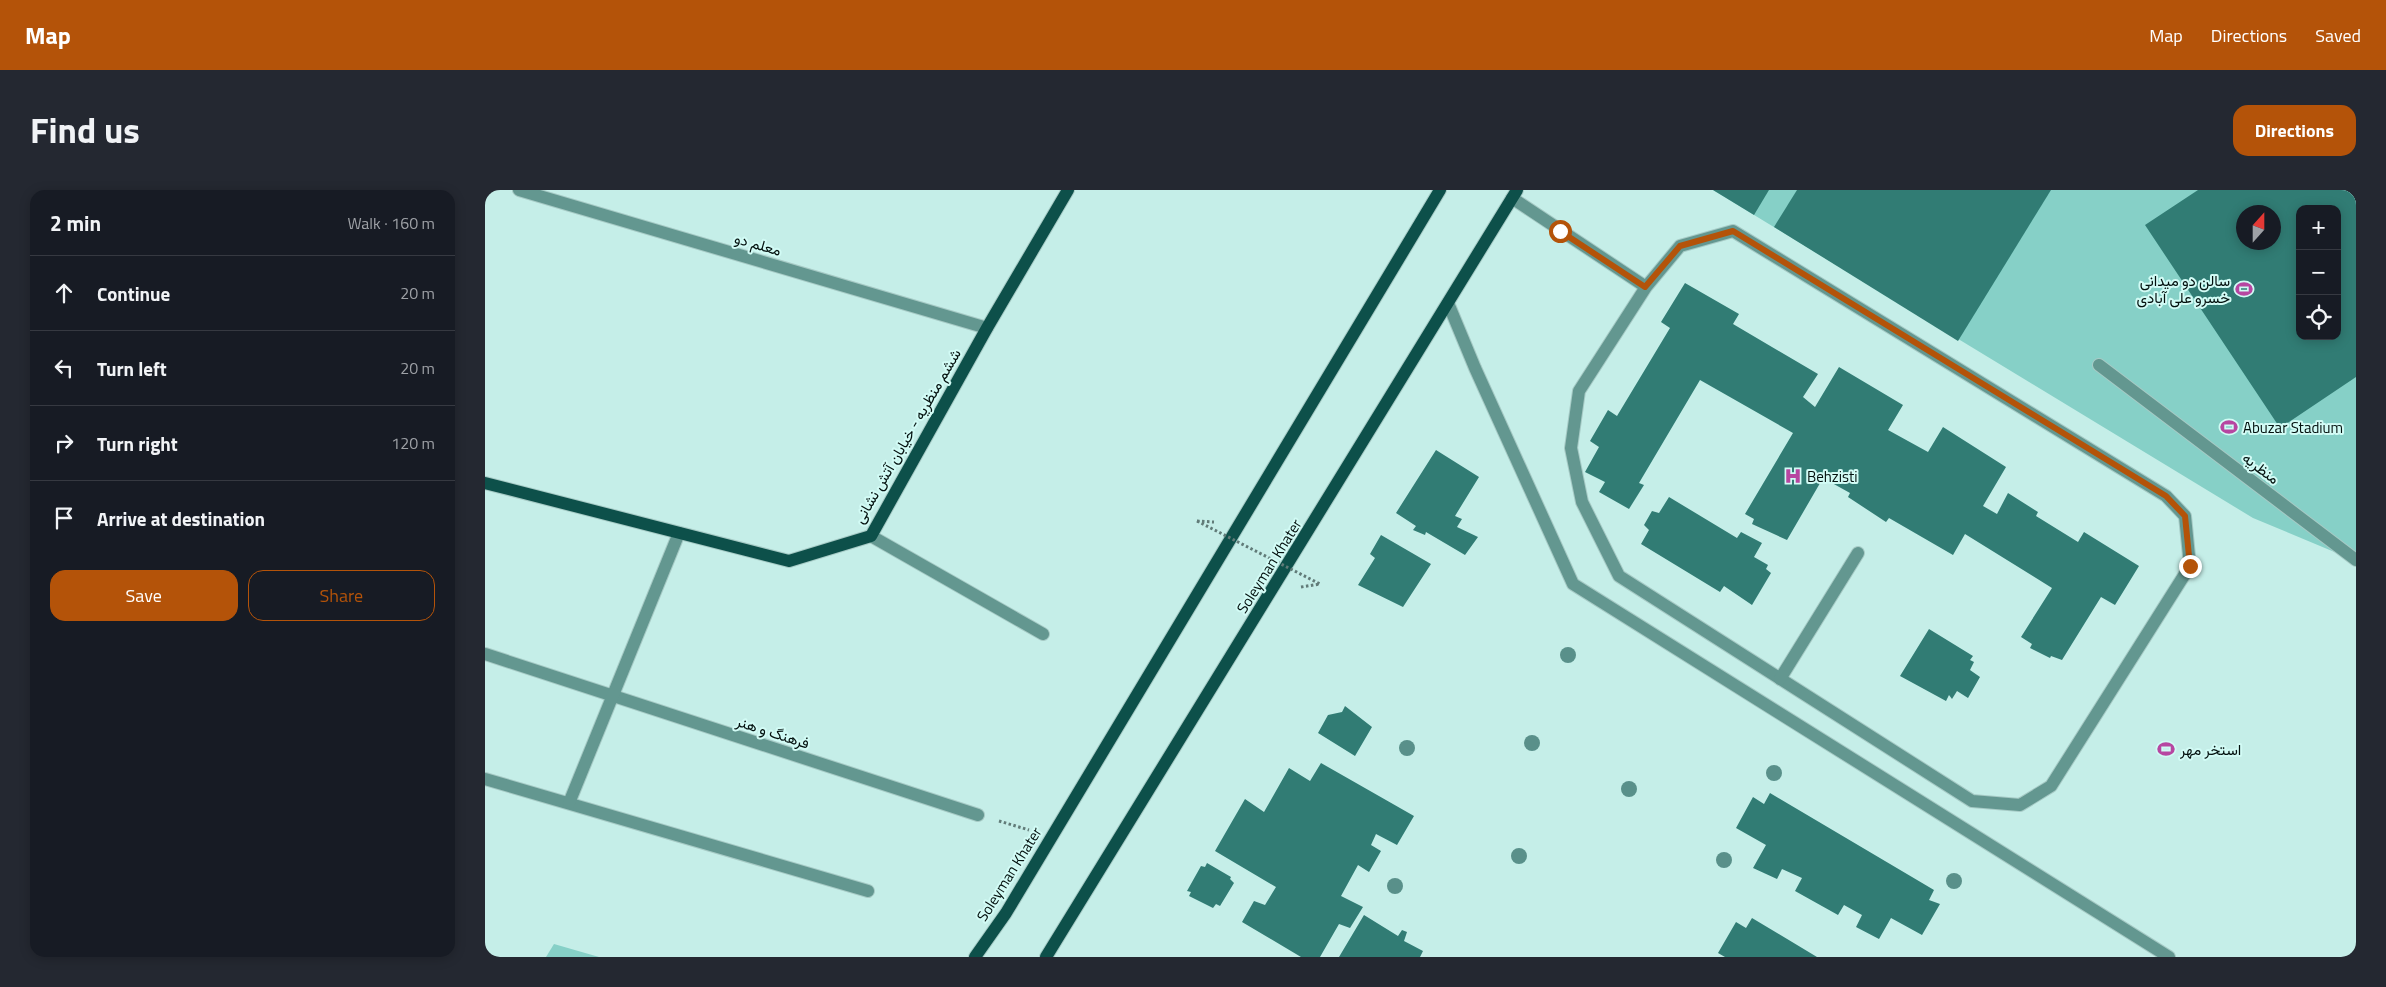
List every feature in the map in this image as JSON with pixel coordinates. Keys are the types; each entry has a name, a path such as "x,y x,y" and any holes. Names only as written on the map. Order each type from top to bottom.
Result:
{"main road":[{"name":"ششم منظریه - خیابان آتش نشانی","path":"485,483 789,561 871,536 987,328 1068,190"},
{"name":"Soleyman Khater","path":"975,957 1005,913 1440,190"},
{"name":"Soleyman Khater","path":"1046,957 1515,194"}],"street":[{"name":"معلم دو","path":"519,190 987,328"},
{"path":"1515,194 1645,287"},
{"path":"1733,231 2166,496 2185,516 2190,566 2051,786 2020,805 1972,801 1619,576 1582,502 1571,448 1579,391 1645,287 1680,246 1733,231"},
{"path":"1448,303 1475,368 1573,584 2169,957"},
{"name":"منظریه","path":"2099,365 2356,560"},
{"path":"569,803 679,533"},
{"path":"871,536 1043,634"},
{"path":"1780,679 1859,553"},
{"name":"فرهنگ و هنر","path":"485,654 978,815"},
{"path":"485,779 868,892"}],"path":[{"path":"1197,521 1320,584"},
{"path":"978,815 1051,836"}],"shaded area":[{"name":"Abuzar Stadium","path":"1713,190 2356,190 2356,561 2253,518"},
{"path":"554,944 599,957 546,957"}],"building":[{"path":"1713,190 1769,190 1754,215"},
{"path":"1797,190 2051,190 1958,341 1774,227"},
{"name":"سالن دو میدانی خسرو علی آبادی","path":"2198,190 2356,190 2356,377 2280,428 2145,225"},
{"path":"1685,283 1739,314 1733,324 1818,374 1803,397 1815,407 1839,367 1903,405 1888,430 1928,452 1943,427 2006,467 1983,506 1997,514 2008,493 2038,512 2036,516 2078,542 2084,532 2139,566 2115,605 2101,597 2062,660 2051,656 2050,658 2030,648 2032,644 2021,637 2052,588 1965,534 1953,555 1889,518 1886,522 1848,497 1850,493 1823,478 1787,540 1752,524 1754,519 1745,514 1793,433 1700,380 1639,483 1644,485 1629,509 1599,492 1605,482 1585,472 1599,447 1590,441 1608,410 1617,416 1670,328 1661,322"},
{"path":"1436,450 1479,477 1455,516 1462,519 1457,527 1478,537 1465,555 1426,532 1425,535 1413,530 1416,526 1396,513"},
{"path":"1669,497 1737,538 1741,532 1762,543 1754,557 1768,565 1766,569 1771,573 1752,605 1724,586 1720,592 1641,544 1649,530 1644,525 1652,511 1659,513"},
{"path":"1381,535 1431,564 1403,607 1358,585 1375,558 1370,554"},
{"path":"1929,629 1973,656 1970,660 1974,662 1970,670 1980,677 1968,698 1957,691 1952,699 1949,695 1946,701 1900,676"},
{"path":"1345,706 1372,727 1355,756 1318,733 1328,715 1342,712"},
{"path":"1321,763 1414,816 1397,845 1376,834 1371,845 1381,851 1369,872 1358,865 1341,896 1363,907 1350,928 1339,924 1320,957 1301,957 1242,922 1254,901 1265,905 1276,887 1215,851 1245,799 1264,812 1289,768 1310,781"},
{"path":"1770,793 1934,890 1929,900 1940,904 1922,935 1891,918 1879,939 1856,927 1862,915 1844,905 1838,915 1795,891 1802,878 1782,869 1777,879 1753,868 1766,845 1736,828 1753,797 1764,804"},
{"path":"1207,863 1231,877 1230,879 1234,883 1220,906 1216,904 1213,908 1189,896 1191,892 1187,891 1201,866 1205,867"},
{"path":"1364,915 1398,936 1402,930 1407,932 1404,941 1423,951 1420,957 1339,957"},
{"path":"1752,918 1817,957 1725,957 1718,953 1736,922 1746,928"}],"place":[{"name":"سالن دو میدانی خسرو علی آبادی","path":"2244,289"},
{"name":"Abuzar Stadium","path":"2229,427"},
{"name":"Behzisti","path":"1793,476"},
{"name":"استخر مهر","path":"2166,749"}],"route":[{"path":"1560,231 1645,287 1680,246 1733,231 2166,496 2185,516 2190,566"}]}
